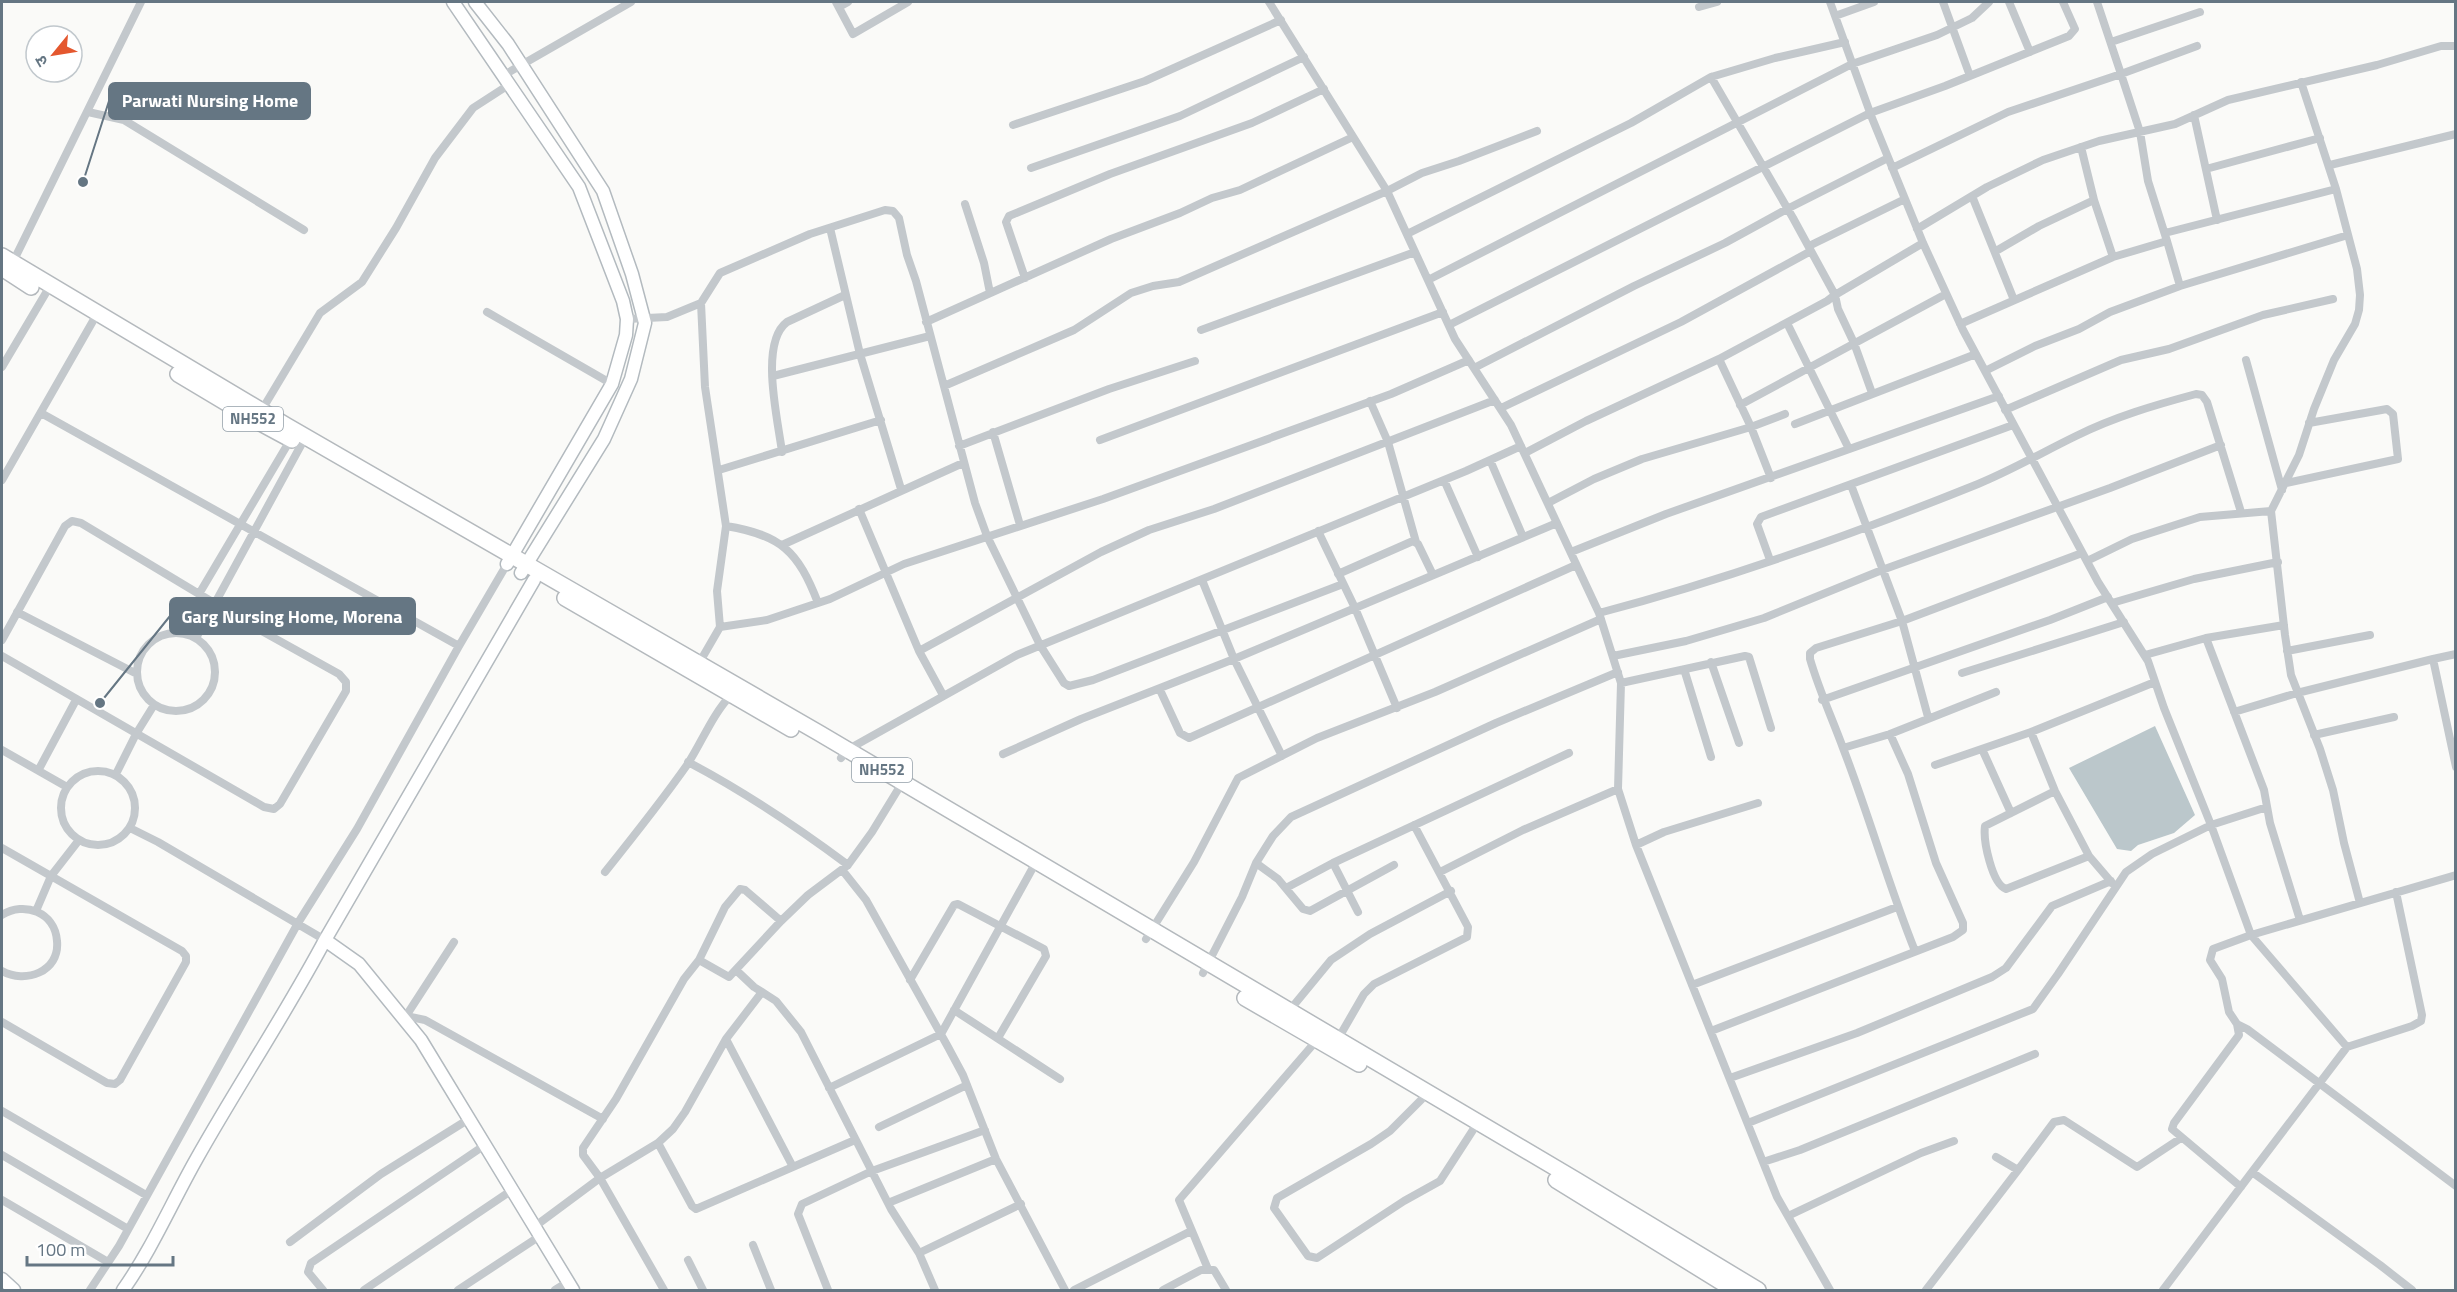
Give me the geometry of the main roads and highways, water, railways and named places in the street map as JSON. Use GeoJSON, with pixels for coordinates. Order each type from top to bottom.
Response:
{"type":"FeatureCollection","features":[{"type":"Feature","properties":{"kind":"highway","name":"NH552"},"geometry":{"type":"LineString","coordinates":[[6,265],[258,416],[900,787],[1206,969],[1317,1040],[1473,1130],[1734,1290]]}},
{"type":"Feature","properties":{"kind":"highway","name":"NH552"},"geometry":{"type":"LineString","coordinates":[[696,669],[730,695],[844,754]]}},
{"type":"Feature","properties":{"kind":"highway","name":"NH552"},"geometry":{"type":"LineString","coordinates":[[1206,969],[1289,1011],[1758,1290]]}},
{"type":"Feature","properties":{"kind":"place","name":"Parwati Nursing Home"},"geometry":{"type":"Point","coordinates":[83,182]}},
{"type":"Feature","properties":{"kind":"place","name":"Garg Nursing Home, Morena"},"geometry":{"type":"Point","coordinates":[100,703]}}]}
